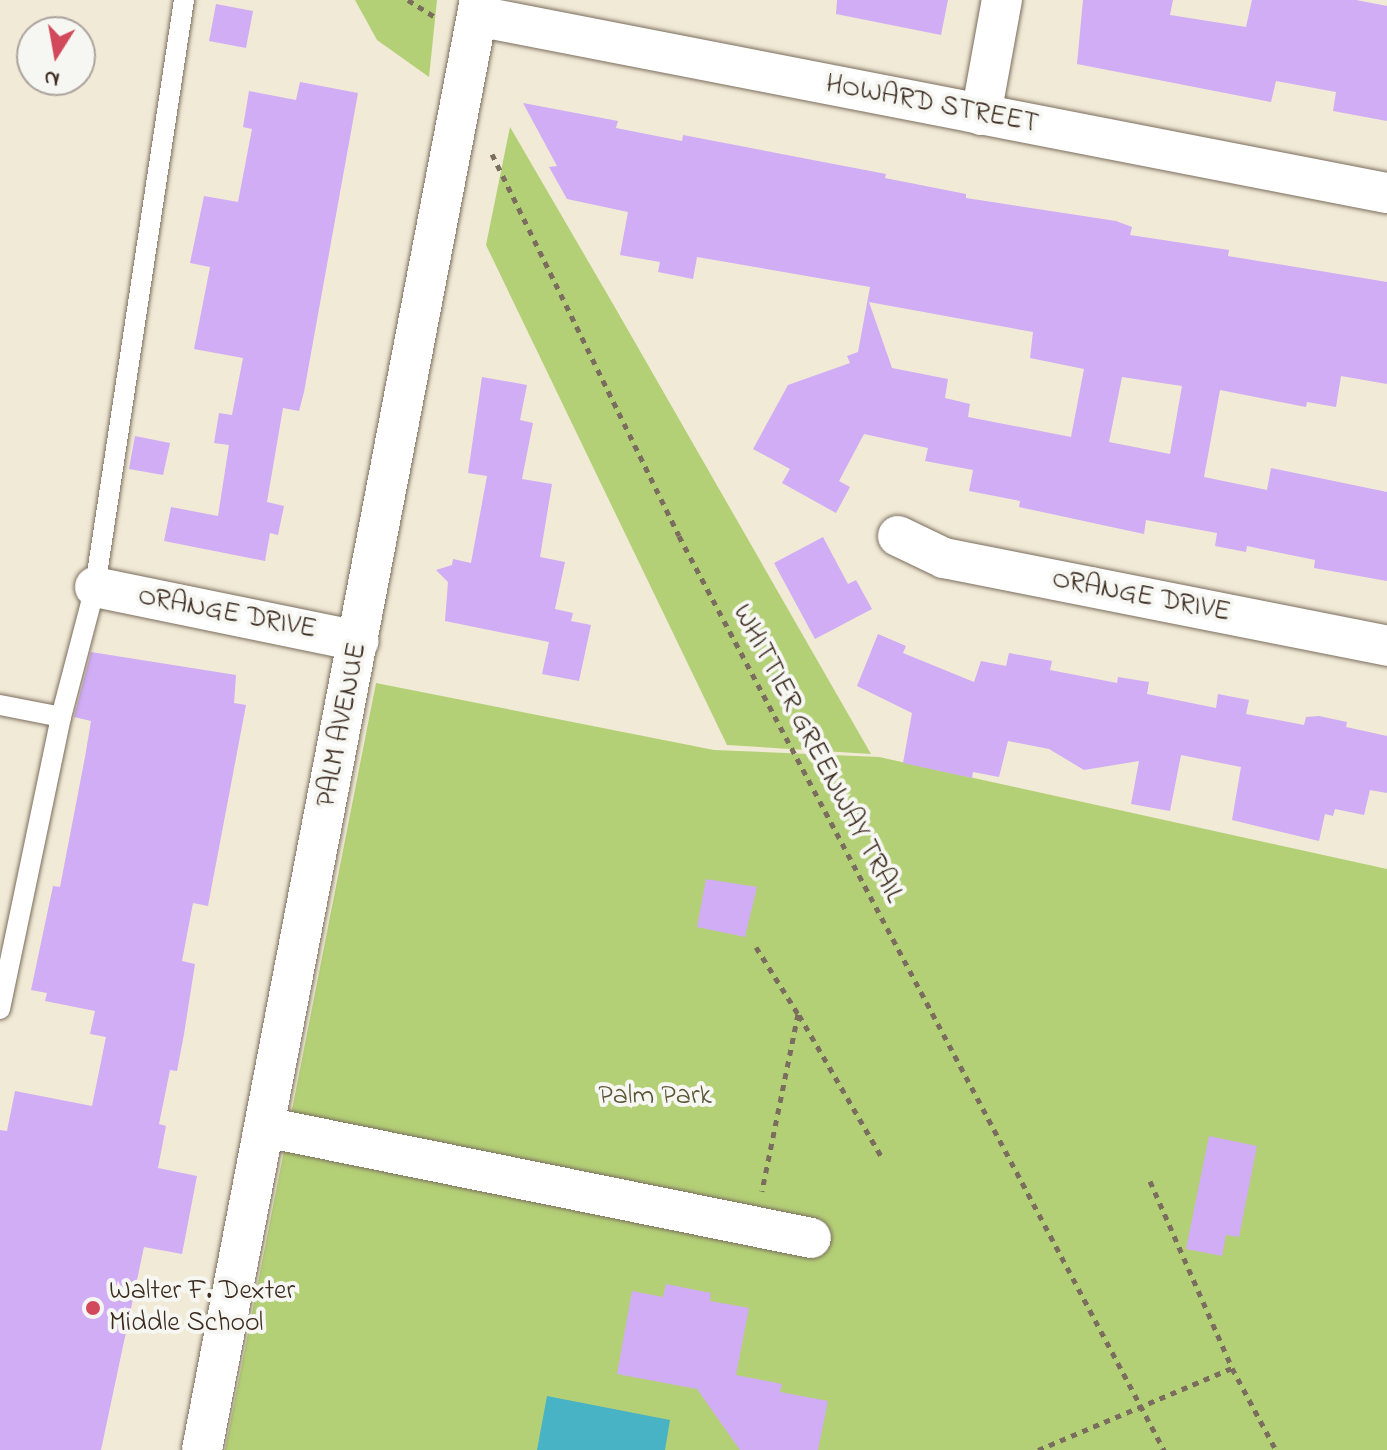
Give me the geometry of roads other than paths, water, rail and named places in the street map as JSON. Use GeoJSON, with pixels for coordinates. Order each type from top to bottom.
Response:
{"type":"FeatureCollection","features":[{"type":"Feature","properties":{"kind":"street"},"geometry":{"type":"LineString","coordinates":[[981,115],[1002,0]]}},
{"type":"Feature","properties":{"kind":"street","name":"HOWARD STREET"},"geometry":{"type":"LineString","coordinates":[[468,13],[1387,193]]}},
{"type":"Feature","properties":{"kind":"street","name":"PALM AVENUE"},"geometry":{"type":"LineString","coordinates":[[202,1450],[359,641],[468,13]]}},
{"type":"Feature","properties":{"kind":"street","name":"ORANGE DRIVE"},"geometry":{"type":"LineString","coordinates":[[898,536],[944,558],[1387,646]]}},
{"type":"Feature","properties":{"kind":"street","name":"ORANGE DRIVE"},"geometry":{"type":"LineString","coordinates":[[95,587],[359,641]]}},
{"type":"Feature","properties":{"kind":"street"},"geometry":{"type":"LineString","coordinates":[[265,1127],[811,1238]]}},
{"type":"Feature","properties":{"kind":"lane"},"geometry":{"type":"LineString","coordinates":[[0,1009],[61,717],[95,587],[184,0]]}},
{"type":"Feature","properties":{"kind":"lane"},"geometry":{"type":"LineString","coordinates":[[0,705],[61,717]]}},
{"type":"Feature","properties":{"kind":"water"},"geometry":{"type":"Polygon","coordinates":[[[547,1396],[670,1420],[665,1450],[537,1450],[547,1396]]]}},
{"type":"Feature","properties":{"kind":"place","name":"Walter F. Dexter Middle School"},"geometry":{"type":"Point","coordinates":[93,1308]}},
{"type":"Feature","properties":{"kind":"park label","name":"Palm Park"},"geometry":{"type":"Point","coordinates":[655,1097]}}]}
